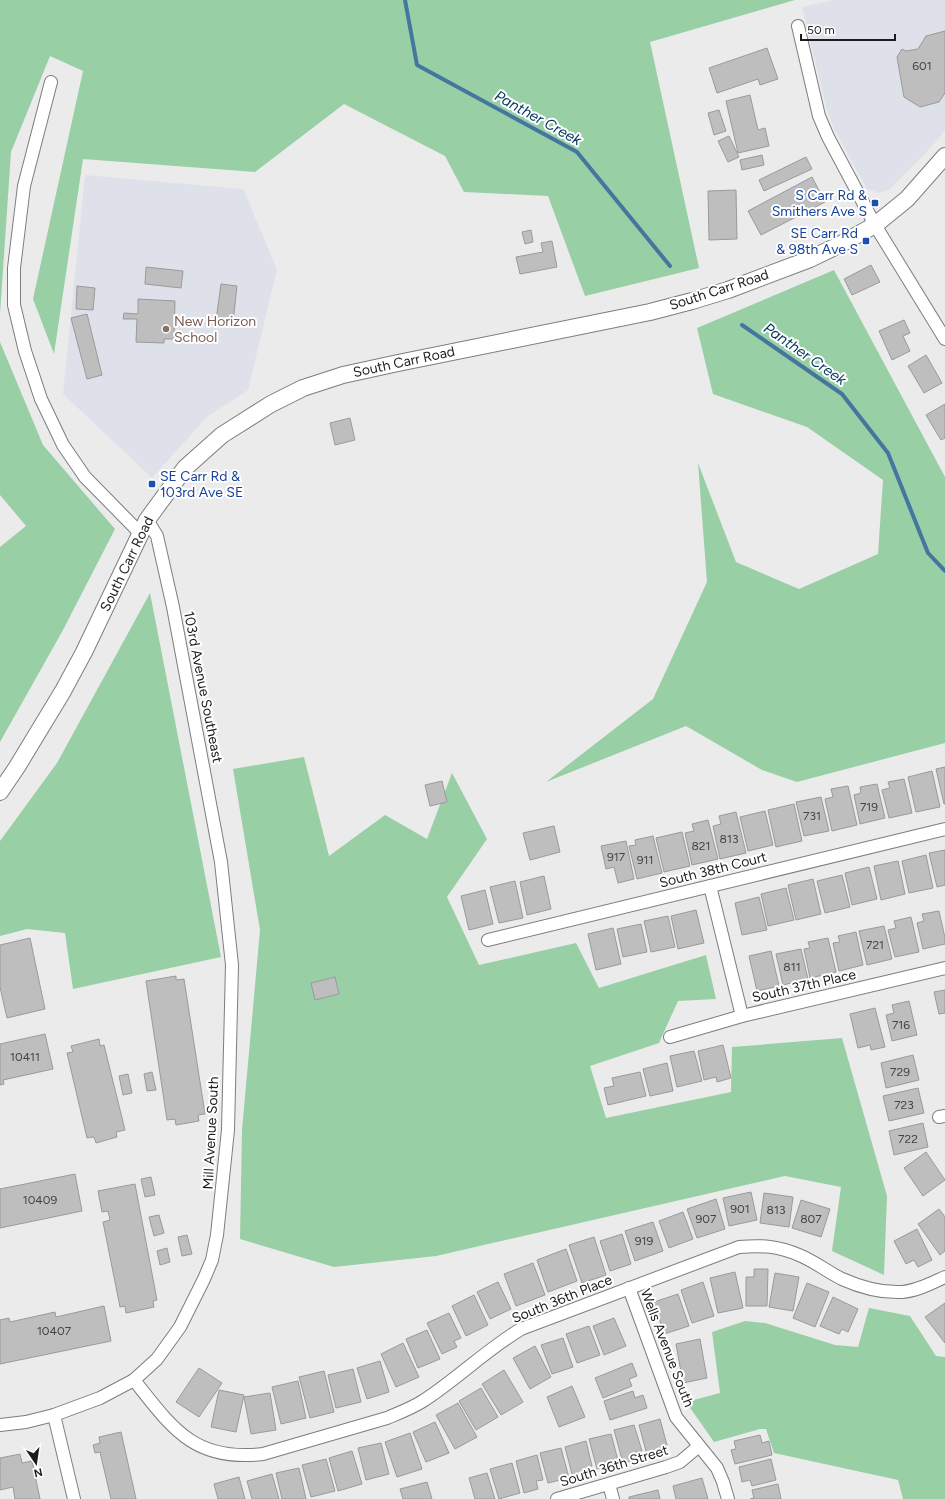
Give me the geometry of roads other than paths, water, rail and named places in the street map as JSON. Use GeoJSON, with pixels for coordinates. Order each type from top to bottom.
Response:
{"type":"FeatureCollection","features":[{"type":"Feature","properties":{"kind":"main road","name":"South Carr Road"},"geometry":{"type":"LineString","coordinates":[[0,792],[17,768],[63,691],[84,652],[143,527],[185,468],[222,436],[271,404],[303,388],[343,375],[398,362],[650,312],[728,290],[810,259],[875,225],[907,198],[945,156]]}},
{"type":"Feature","properties":{"kind":"street"},"geometry":{"type":"LineString","coordinates":[[798,26],[819,116],[828,137],[875,225],[945,339]]}},
{"type":"Feature","properties":{"kind":"street"},"geometry":{"type":"LineString","coordinates":[[51,82],[24,186],[14,268],[14,305],[25,351],[40,400],[63,445],[85,477],[143,527]]}},
{"type":"Feature","properties":{"kind":"street","name":"103rd Avenue Southeast"},"geometry":{"type":"LineString","coordinates":[[143,527],[157,536],[170,593],[221,862]]}},
{"type":"Feature","properties":{"kind":"street","name":"South 38th Court"},"geometry":{"type":"LineString","coordinates":[[488,940],[945,829]]}},
{"type":"Feature","properties":{"kind":"street","name":"Mill Avenue South"},"geometry":{"type":"LineString","coordinates":[[0,1425],[26,1422],[54,1415],[100,1398],[134,1380],[157,1359],[180,1327],[212,1260],[218,1235],[228,1130],[232,965],[221,862]]}},
{"type":"Feature","properties":{"kind":"street"},"geometry":{"type":"LineString","coordinates":[[710,886],[742,1016]]}},
{"type":"Feature","properties":{"kind":"street","name":"South 37th Place"},"geometry":{"type":"LineString","coordinates":[[670,1037],[742,1016],[945,968]]}},
{"type":"Feature","properties":{"kind":"street","name":"South 36th Place"},"geometry":{"type":"LineString","coordinates":[[134,1380],[169,1423],[180,1434],[211,1451],[232,1456],[248,1456],[263,1454],[387,1418],[407,1410],[423,1401],[504,1340],[521,1329],[739,1247],[758,1245],[779,1248],[799,1255],[842,1278],[863,1287],[902,1292],[924,1287],[945,1277]]}},
{"type":"Feature","properties":{"kind":"street","name":"Wells Avenue South"},"geometry":{"type":"LineString","coordinates":[[628,1288],[676,1417],[717,1468],[728,1499]]}},
{"type":"Feature","properties":{"kind":"street"},"geometry":{"type":"LineString","coordinates":[[54,1415],[74,1499]]}},
{"type":"Feature","properties":{"kind":"street","name":"South 36th Street"},"geometry":{"type":"LineString","coordinates":[[557,1499],[680,1462],[699,1446]]}},
{"type":"Feature","properties":{"kind":"street"},"geometry":{"type":"LineString","coordinates":[[609,1484],[613,1499]]}},
{"type":"Feature","properties":{"kind":"waterway","name":"Panther Creek"},"geometry":{"type":"LineString","coordinates":[[405,0],[417,65],[577,152],[670,266]]}},
{"type":"Feature","properties":{"kind":"waterway","name":"Panther Creek"},"geometry":{"type":"LineString","coordinates":[[742,325],[842,394],[888,453],[928,553],[945,571]]}},
{"type":"Feature","properties":{"kind":"place","name":"S Carr Rd & Smithers Ave S"},"geometry":{"type":"Point","coordinates":[875,203]}},
{"type":"Feature","properties":{"kind":"place","name":"SE Carr Rd & 98th Ave S"},"geometry":{"type":"Point","coordinates":[866,241]}},
{"type":"Feature","properties":{"kind":"place","name":"New Horizon School"},"geometry":{"type":"Point","coordinates":[166,329]}},
{"type":"Feature","properties":{"kind":"place","name":"SE Carr Rd & 103rd Ave SE"},"geometry":{"type":"Point","coordinates":[152,484]}}]}
